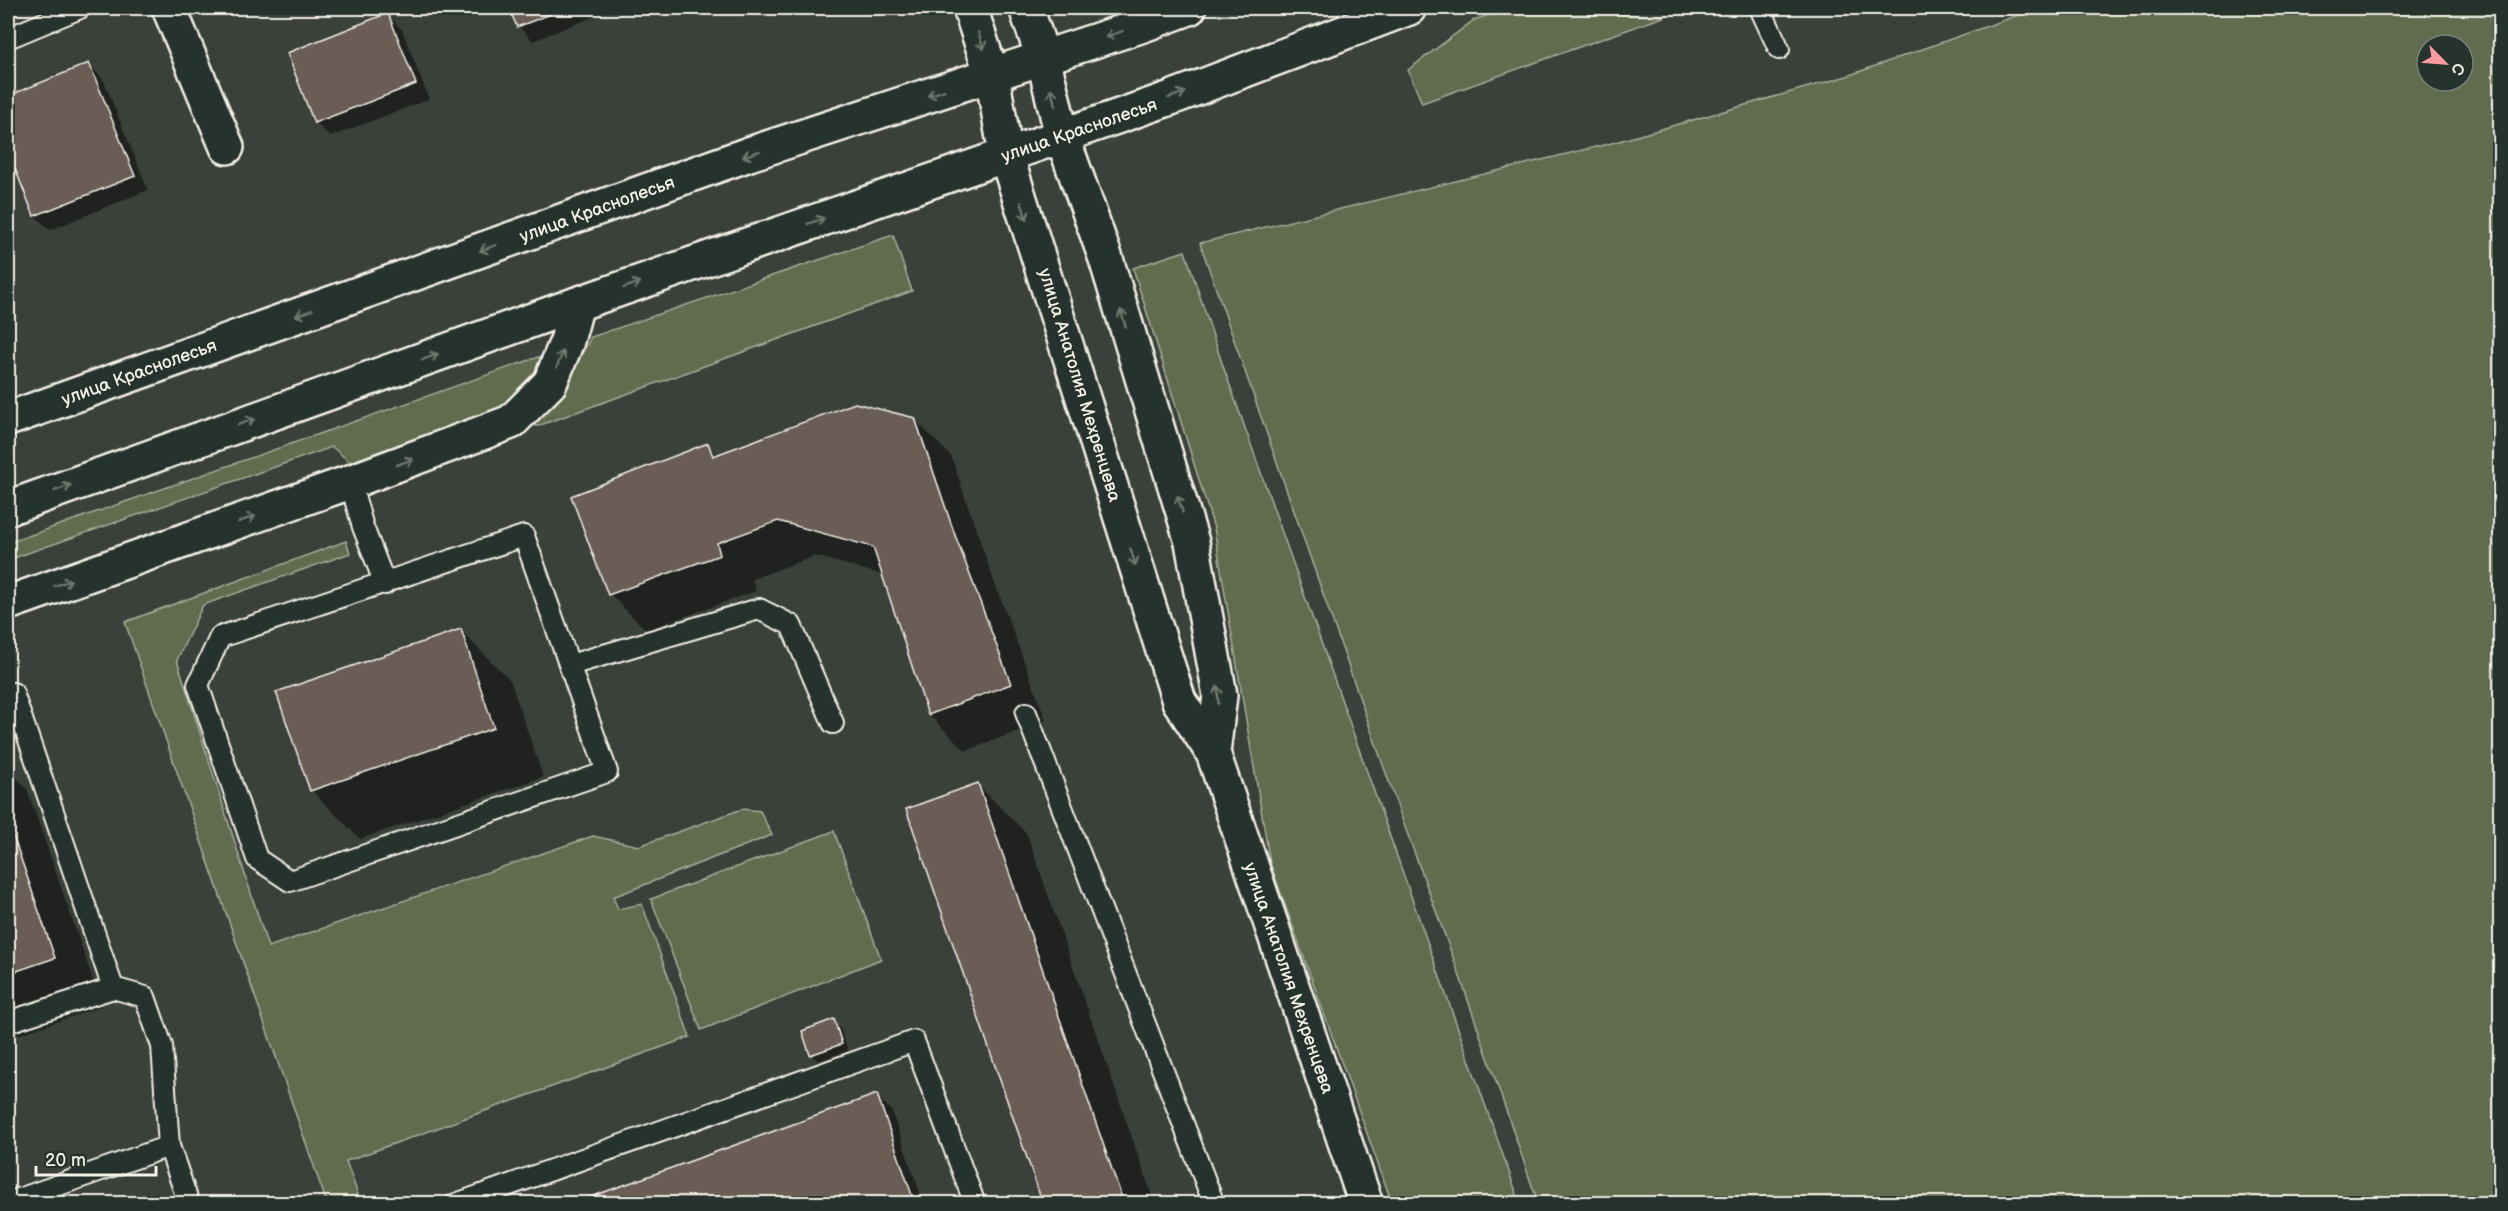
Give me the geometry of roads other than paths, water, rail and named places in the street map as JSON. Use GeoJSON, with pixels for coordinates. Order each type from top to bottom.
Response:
{"type":"FeatureCollection","features":[{"type":"Feature","properties":{"kind":"street"},"geometry":{"type":"LineString","coordinates":[[169,8],[227,147]]}},
{"type":"Feature","properties":{"kind":"street","name":"улица Анатолия Мехренцева"},"geometry":{"type":"LineString","coordinates":[[970,8],[992,75],[1006,155],[1179,701],[1213,753],[1366,1203]]}},
{"type":"Feature","properties":{"kind":"street","name":"улица Анатолия Мехренцева"},"geometry":{"type":"LineString","coordinates":[[1026,8],[1043,57],[1062,136],[1106,259],[1192,542],[1220,694],[1213,753]]}},
{"type":"Feature","properties":{"kind":"street","name":"улица Краснолесья"},"geometry":{"type":"LineString","coordinates":[[8,419],[749,154],[1189,8]]}},
{"type":"Feature","properties":{"kind":"street","name":"улица Краснолесья"},"geometry":{"type":"LineString","coordinates":[[8,508],[577,304],[1171,98],[1409,8]]}},
{"type":"Feature","properties":{"kind":"street"},"geometry":{"type":"LineString","coordinates":[[8,603],[350,482],[511,422],[550,383],[567,341],[577,304]]}},
{"type":"Feature","properties":{"kind":"lane"},"geometry":{"type":"LineString","coordinates":[[8,38],[80,8]]}},
{"type":"Feature","properties":{"kind":"lane"},"geometry":{"type":"LineString","coordinates":[[1760,8],[1779,49]]}},
{"type":"Feature","properties":{"kind":"lane"},"geometry":{"type":"LineString","coordinates":[[350,482],[363,527],[385,584]]}},
{"type":"Feature","properties":{"kind":"lane"},"geometry":{"type":"LineString","coordinates":[[524,536],[607,772],[290,881],[257,859],[198,685],[220,637],[385,584],[524,536]]}},
{"type":"Feature","properties":{"kind":"lane"},"geometry":{"type":"LineString","coordinates":[[570,665],[759,609],[791,625],[833,723]]}},
{"type":"Feature","properties":{"kind":"lane"},"geometry":{"type":"LineString","coordinates":[[8,695],[13,693],[113,988]]}},
{"type":"Feature","properties":{"kind":"lane"},"geometry":{"type":"LineString","coordinates":[[1026,713],[1214,1203]]}},
{"type":"Feature","properties":{"kind":"lane"},"geometry":{"type":"LineString","coordinates":[[8,1022],[113,988],[145,997],[162,1046],[169,1146],[189,1203]]}},
{"type":"Feature","properties":{"kind":"lane"},"geometry":{"type":"LineString","coordinates":[[456,1203],[914,1041],[975,1203]]}},
{"type":"Feature","properties":{"kind":"lane"},"geometry":{"type":"LineString","coordinates":[[8,1203],[169,1146]]}}]}
